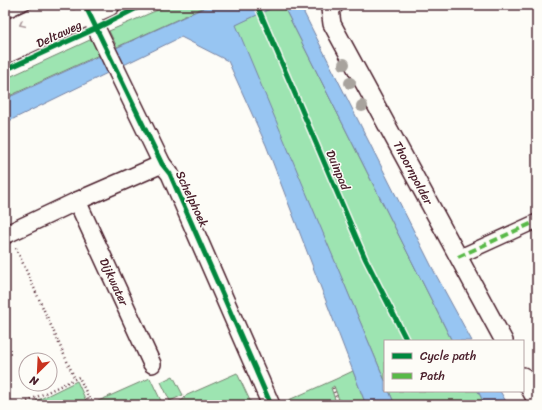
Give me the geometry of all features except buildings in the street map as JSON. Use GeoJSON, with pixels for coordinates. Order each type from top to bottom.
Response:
{"type":"FeatureCollection","features":[{"type":"Feature","properties":{"kind":"street","name":"Deltaweg"},"geometry":{"type":"LineString","coordinates":[[5,32],[64,5]]}},
{"type":"Feature","properties":{"kind":"street","name":"Deltaweg"},"geometry":{"type":"LineString","coordinates":[[5,53],[87,9],[109,5]]}},
{"type":"Feature","properties":{"kind":"street","name":"Thoornpolder"},"geometry":{"type":"LineString","coordinates":[[335,5],[330,10],[332,24],[503,340]]}},
{"type":"Feature","properties":{"kind":"street","name":"Schelphoek"},"geometry":{"type":"LineString","coordinates":[[87,9],[162,164],[170,174],[271,405]]}},
{"type":"Feature","properties":{"kind":"street"},"geometry":{"type":"LineString","coordinates":[[7,234],[77,201],[162,164]]}},
{"type":"Feature","properties":{"kind":"street","name":"Dijkwater"},"geometry":{"type":"LineString","coordinates":[[77,201],[152,364]]}},
{"type":"Feature","properties":{"kind":"street"},"geometry":{"type":"LineString","coordinates":[[458,257],[537,221]]}},
{"type":"Feature","properties":{"kind":"street"},"geometry":{"type":"LineString","coordinates":[[524,378],[537,402]]}},
{"type":"Feature","properties":{"kind":"path"},"geometry":{"type":"LineString","coordinates":[[7,234],[75,379]]}},
{"type":"Feature","properties":{"kind":"path"},"geometry":{"type":"LineString","coordinates":[[20,405],[79,377],[92,405]]}},
{"type":"Feature","properties":{"kind":"path"},"geometry":{"type":"LineString","coordinates":[[333,388],[339,405]]}},
{"type":"Feature","properties":{"kind":"green space"},"geometry":{"type":"Polygon","coordinates":[[[169,5],[209,5],[117,47],[109,31],[169,5]]]}},
{"type":"Feature","properties":{"kind":"green space"},"geometry":{"type":"Polygon","coordinates":[[[278,5],[283,5],[451,340],[384,340],[384,379],[235,25],[278,5]]]}},
{"type":"Feature","properties":{"kind":"green space"},"geometry":{"type":"Polygon","coordinates":[[[92,39],[99,55],[5,98],[5,79],[92,39]]]}},
{"type":"Feature","properties":{"kind":"green space"},"geometry":{"type":"Polygon","coordinates":[[[353,371],[366,405],[341,405],[334,386],[331,388],[337,405],[283,405],[282,403],[336,379],[353,371]]]}},
{"type":"Feature","properties":{"kind":"green space"},"geometry":{"type":"Polygon","coordinates":[[[237,373],[252,405],[174,405],[184,399],[185,396],[237,373]]]}},
{"type":"Feature","properties":{"kind":"green space"},"geometry":{"type":"Polygon","coordinates":[[[173,376],[183,395],[170,401],[161,382],[173,376]]]}},
{"type":"Feature","properties":{"kind":"green space"},"geometry":{"type":"Polygon","coordinates":[[[150,378],[163,405],[95,405],[94,403],[150,378]]]}},
{"type":"Feature","properties":{"kind":"green space"},"geometry":{"type":"Polygon","coordinates":[[[77,381],[88,405],[28,405],[55,392],[58,392],[58,390],[77,381]]]}},
{"type":"Feature","properties":{"kind":"green space"},"geometry":{"type":"Polygon","coordinates":[[[389,392],[478,392],[485,405],[395,405],[389,392]]]}},
{"type":"Feature","properties":{"kind":"water"},"geometry":{"type":"Polygon","coordinates":[[[210,5],[278,5],[236,25],[384,379],[384,392],[389,392],[395,405],[366,405],[266,145],[228,61],[181,37],[5,123],[5,99],[210,5]]]}},
{"type":"Feature","properties":{"kind":"water"},"geometry":{"type":"Polygon","coordinates":[[[283,5],[300,5],[436,275],[471,340],[451,340],[283,5]]]}},
{"type":"Feature","properties":{"kind":"water"},"geometry":{"type":"Polygon","coordinates":[[[478,392],[501,392],[508,405],[485,405],[478,392]]]}},
{"type":"Feature","properties":{"kind":"marked path"},"geometry":{"type":"LineString","coordinates":[[458,257],[537,221]]}},
{"type":"Feature","properties":{"kind":"cycle path"},"geometry":{"type":"LineString","coordinates":[[85,5],[162,164],[170,174],[271,405]]}},
{"type":"Feature","properties":{"kind":"cycle path"},"geometry":{"type":"LineString","coordinates":[[5,70],[97,28],[143,5]]}},
{"type":"Feature","properties":{"kind":"cycle path","name":"Duinpad"},"geometry":{"type":"LineString","coordinates":[[257,5],[365,258],[406,340]]}}]}
